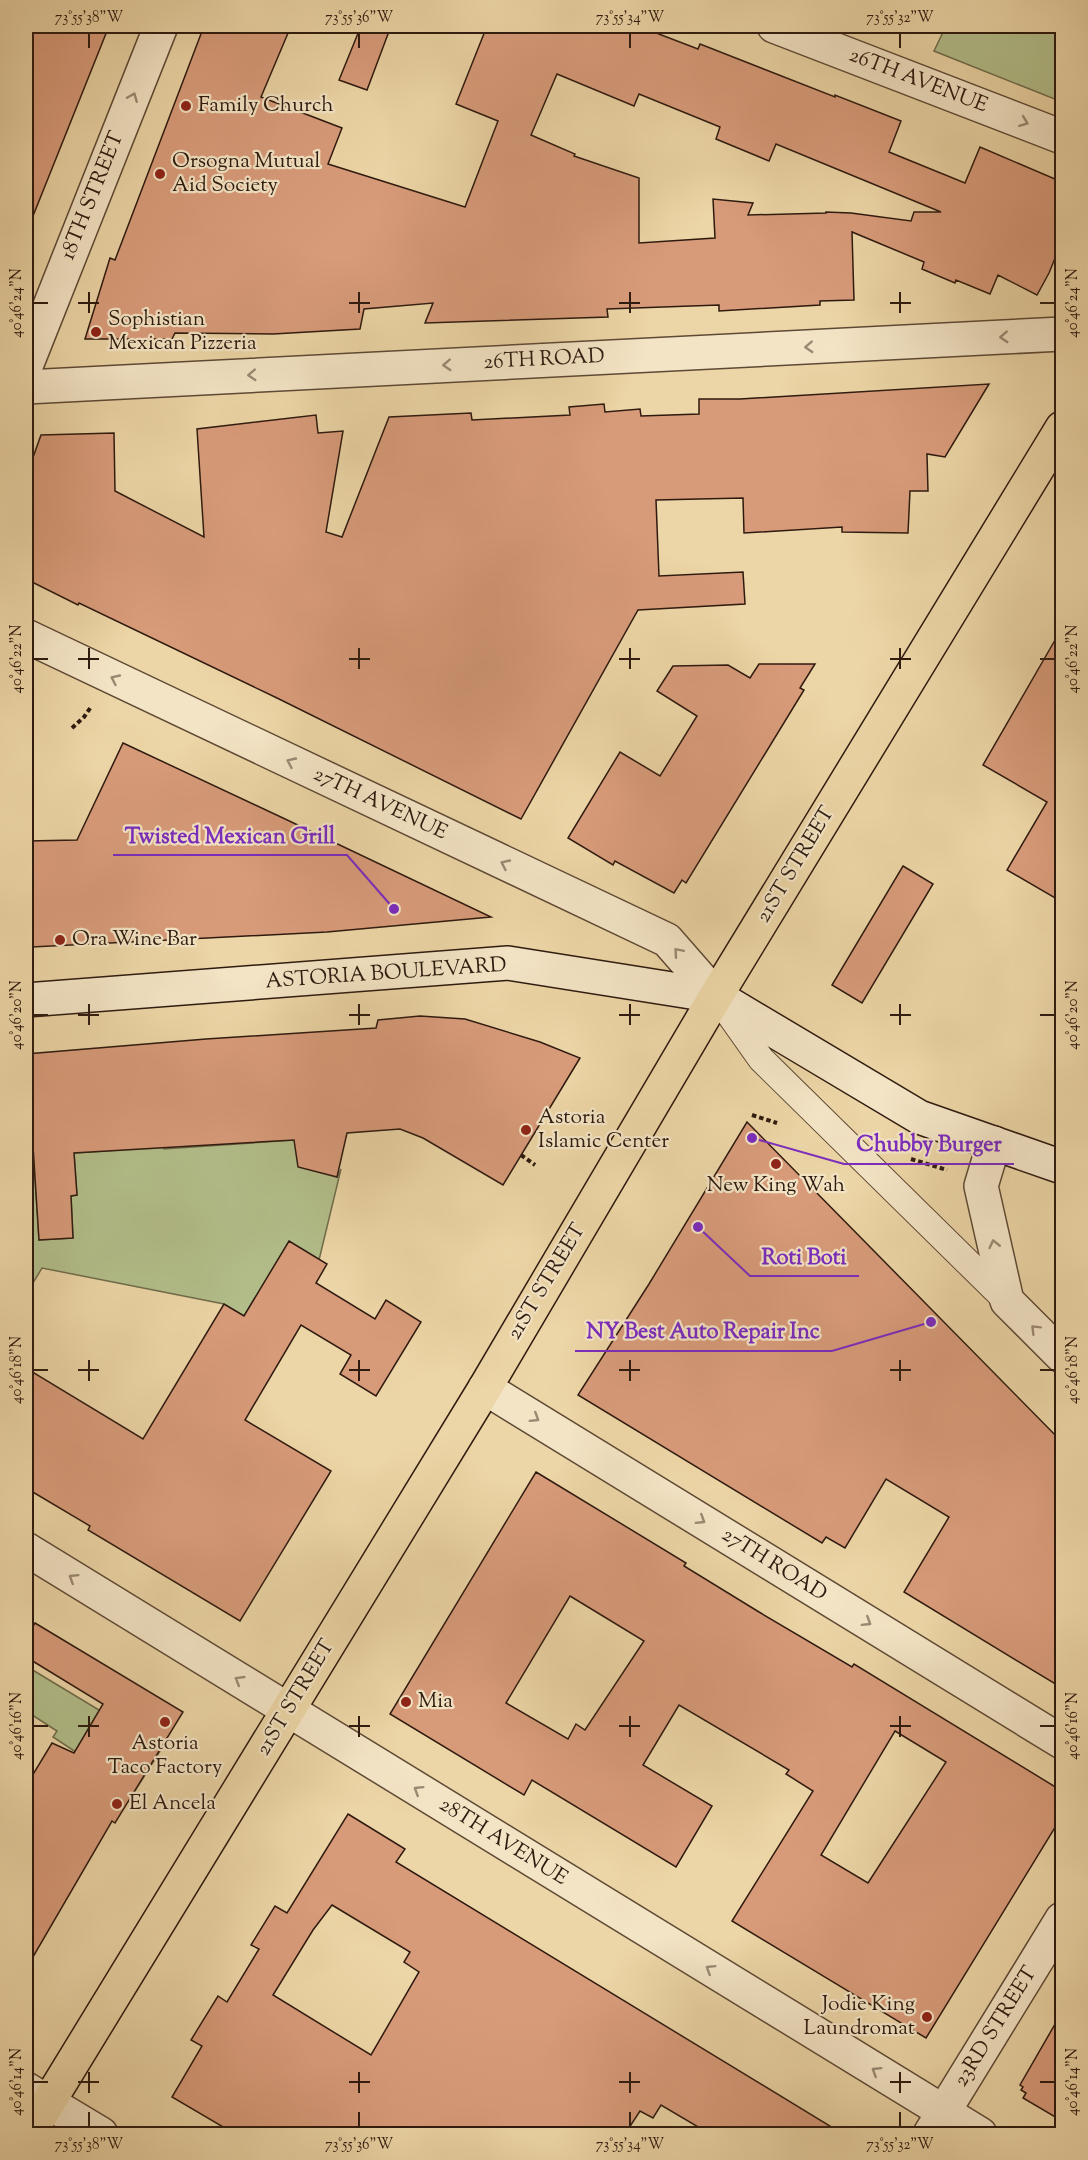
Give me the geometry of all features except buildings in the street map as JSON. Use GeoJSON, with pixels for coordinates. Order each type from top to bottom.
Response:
{"type":"FeatureCollection","features":[{"type":"Feature","properties":{"kind":"main road","name":"21ST STREET"},"geometry":{"type":"LineString","coordinates":[[29,2134],[37,2096],[289,1710],[485,1388],[716,996],[1062,428]]}},
{"type":"Feature","properties":{"kind":"street","name":"18TH STREET"},"geometry":{"type":"LineString","coordinates":[[26,366],[161,26]]}},
{"type":"Feature","properties":{"kind":"street","name":"26TH AVENUE"},"geometry":{"type":"LineString","coordinates":[[774,26],[1062,137]]}},
{"type":"Feature","properties":{"kind":"street","name":"26TH ROAD"},"geometry":{"type":"LineString","coordinates":[[26,387],[1062,334]]}},
{"type":"Feature","properties":{"kind":"street","name":"27TH AVENUE"},"geometry":{"type":"LineString","coordinates":[[26,636],[668,940],[716,996]]}},
{"type":"Feature","properties":{"kind":"street","name":"ASTORIA BOULEVARD"},"geometry":{"type":"LineString","coordinates":[[26,1000],[508,963],[716,996],[919,1117],[1062,1167]]}},
{"type":"Feature","properties":{"kind":"street"},"geometry":{"type":"LineString","coordinates":[[716,996],[761,1059],[1062,1356]]}},
{"type":"Feature","properties":{"kind":"street"},"geometry":{"type":"LineString","coordinates":[[994,1143],[981,1186],[1007,1301]]}},
{"type":"Feature","properties":{"kind":"street","name":"27TH ROAD"},"geometry":{"type":"LineString","coordinates":[[485,1388],[1062,1742]]}},
{"type":"Feature","properties":{"kind":"street","name":"28TH AVENUE"},"geometry":{"type":"LineString","coordinates":[[26,1549],[289,1710],[936,2123],[980,2134]]}},
{"type":"Feature","properties":{"kind":"street","name":"23RD STREET"},"geometry":{"type":"LineString","coordinates":[[936,2123],[1062,1919]]}},
{"type":"Feature","properties":{"kind":"street"},"geometry":{"type":"LineString","coordinates":[[37,2096],[101,2134]]}},
{"type":"Feature","properties":{"kind":"path"},"geometry":{"type":"LineString","coordinates":[[72,728],[84,717],[91,706]]}},
{"type":"Feature","properties":{"kind":"path"},"geometry":{"type":"LineString","coordinates":[[752,1115],[783,1125]]}},
{"type":"Feature","properties":{"kind":"path"},"geometry":{"type":"LineString","coordinates":[[521,1155],[535,1165]]}},
{"type":"Feature","properties":{"kind":"green space"},"geometry":{"type":"Polygon","coordinates":[[[946,26],[1062,26],[1062,102],[934,51],[946,26]]]}},
{"type":"Feature","properties":{"kind":"green space"},"geometry":{"type":"Polygon","coordinates":[[[163,1131],[164,1149],[294,1140],[337,1177],[341,1169],[319,1260],[289,1242],[244,1316],[224,1304],[42,1268],[33,1283],[26,1279],[26,1147],[33,1147],[39,1240],[73,1238],[71,1196],[77,1195],[74,1153],[118,1150],[163,1131]]]}},
{"type":"Feature","properties":{"kind":"green space"},"geometry":{"type":"Polygon","coordinates":[[[26,1666],[162,1748],[135,1791],[53,1737],[57,1731],[26,1711],[26,1666]]]}},
{"type":"Feature","properties":{"kind":"place","name":"Family Church"},"geometry":{"type":"Point","coordinates":[186,106]}},
{"type":"Feature","properties":{"kind":"place","name":"Orsogna Mutual Aid Society"},"geometry":{"type":"Point","coordinates":[160,174]}},
{"type":"Feature","properties":{"kind":"place","name":"Sophistian Mexican Pizzeria"},"geometry":{"type":"Point","coordinates":[96,332]}},
{"type":"Feature","properties":{"kind":"place","name":"Twisted Mexican Grill"},"geometry":{"type":"Point","coordinates":[394,909]}},
{"type":"Feature","properties":{"kind":"place","name":"Ora Wine Bar"},"geometry":{"type":"Point","coordinates":[60,940]}},
{"type":"Feature","properties":{"kind":"place","name":"Astoria Islamic Center"},"geometry":{"type":"Point","coordinates":[526,1130]}},
{"type":"Feature","properties":{"kind":"place","name":"Chubby Burger"},"geometry":{"type":"Point","coordinates":[752,1138]}},
{"type":"Feature","properties":{"kind":"place","name":"New King Wah"},"geometry":{"type":"Point","coordinates":[776,1164]}},
{"type":"Feature","properties":{"kind":"place","name":"Roti Boti"},"geometry":{"type":"Point","coordinates":[698,1227]}},
{"type":"Feature","properties":{"kind":"place","name":"NY Best Auto Repair Inc"},"geometry":{"type":"Point","coordinates":[931,1322]}},
{"type":"Feature","properties":{"kind":"place","name":"Mia"},"geometry":{"type":"Point","coordinates":[406,1702]}},
{"type":"Feature","properties":{"kind":"place","name":"Astoria Taco Factory"},"geometry":{"type":"Point","coordinates":[165,1722]}},
{"type":"Feature","properties":{"kind":"place","name":"El Ancela"},"geometry":{"type":"Point","coordinates":[117,1804]}},
{"type":"Feature","properties":{"kind":"place","name":"Jodie King Laundromat"},"geometry":{"type":"Point","coordinates":[927,2017]}}]}
